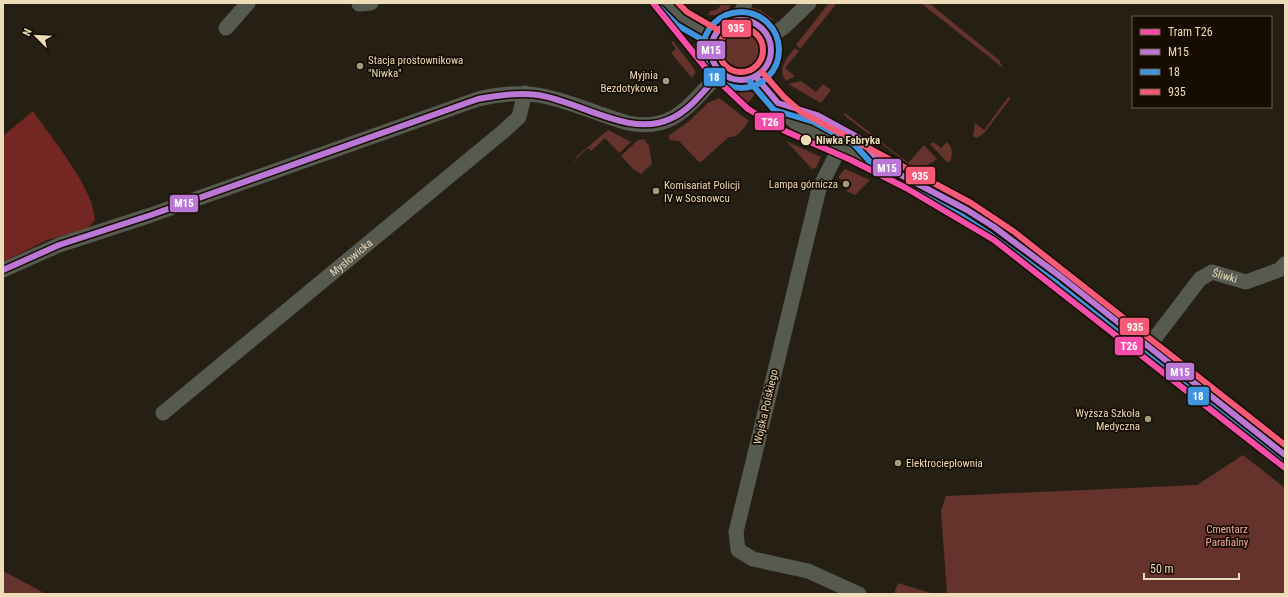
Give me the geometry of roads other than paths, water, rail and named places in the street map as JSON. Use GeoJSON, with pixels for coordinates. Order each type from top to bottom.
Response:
{"type":"FeatureCollection","features":[{"type":"Feature","properties":{"kind":"main road"},"geometry":{"type":"LineString","coordinates":[[667,3],[682,18],[714,37]]}},
{"type":"Feature","properties":{"kind":"main road"},"geometry":{"type":"LineString","coordinates":[[742,11],[764,29],[769,37],[772,51],[770,61],[764,70],[756,77],[741,81],[733,79],[721,72],[716,66],[711,52],[714,37],[720,29],[742,11]]}},
{"type":"Feature","properties":{"kind":"main road"},"geometry":{"type":"LineString","coordinates":[[756,77],[788,112],[813,128],[967,210],[994,227],[1285,455]]}},
{"type":"Feature","properties":{"kind":"street"},"geometry":{"type":"LineString","coordinates":[[226,28],[248,3]]}},
{"type":"Feature","properties":{"kind":"street"},"geometry":{"type":"LineString","coordinates":[[769,37],[784,27],[809,3]]}},
{"type":"Feature","properties":{"kind":"street"},"geometry":{"type":"LineString","coordinates":[[3,270],[59,245],[151,215],[478,99],[498,94],[525,93],[545,95],[561,99],[628,123],[641,126],[655,125],[671,120],[680,114],[721,72]]}},
{"type":"Feature","properties":{"kind":"street","name":"Mysłowicka"},"geometry":{"type":"LineString","coordinates":[[163,413],[505,130],[519,117],[525,93]]}},
{"type":"Feature","properties":{"kind":"street","name":"Wojska Polskiego"},"geometry":{"type":"LineString","coordinates":[[842,143],[819,189],[736,532],[738,550],[745,556],[808,571],[859,594]]}},
{"type":"Feature","properties":{"kind":"street","name":"Śliwki"},"geometry":{"type":"LineString","coordinates":[[1148,347],[1200,279],[1212,272],[1246,282],[1279,270],[1285,264]]}},
{"type":"Feature","properties":{"kind":"tram line","name":"T26"},"geometry":{"type":"LineString","coordinates":[[653,3],[709,72],[748,109],[785,131],[851,160],[906,188],[994,240],[1285,468]]}},
{"type":"Feature","properties":{"kind":"place","name":"Stacja prostownikowa \"Niwka\""},"geometry":{"type":"Point","coordinates":[360,66]}},
{"type":"Feature","properties":{"kind":"place","name":"Myjnia Bezdotykowa"},"geometry":{"type":"Point","coordinates":[666,81]}},
{"type":"Feature","properties":{"kind":"place","name":"Niwka Fabryka"},"geometry":{"type":"Point","coordinates":[806,140]}},
{"type":"Feature","properties":{"kind":"place","name":"Lampa górnicza"},"geometry":{"type":"Point","coordinates":[846,184]}},
{"type":"Feature","properties":{"kind":"place","name":"Komisariat Policji IV w Sosnowcu"},"geometry":{"type":"Point","coordinates":[656,191]}},
{"type":"Feature","properties":{"kind":"place","name":"Wyższa Szkoła Medyczna"},"geometry":{"type":"Point","coordinates":[1148,419]}},
{"type":"Feature","properties":{"kind":"place","name":"Elektrociepłownia"},"geometry":{"type":"Point","coordinates":[898,463]}},
{"type":"Feature","properties":{"kind":"park label","name":"Cmentarz Parafialny"},"geometry":{"type":"Point","coordinates":[1227,535]}}]}
